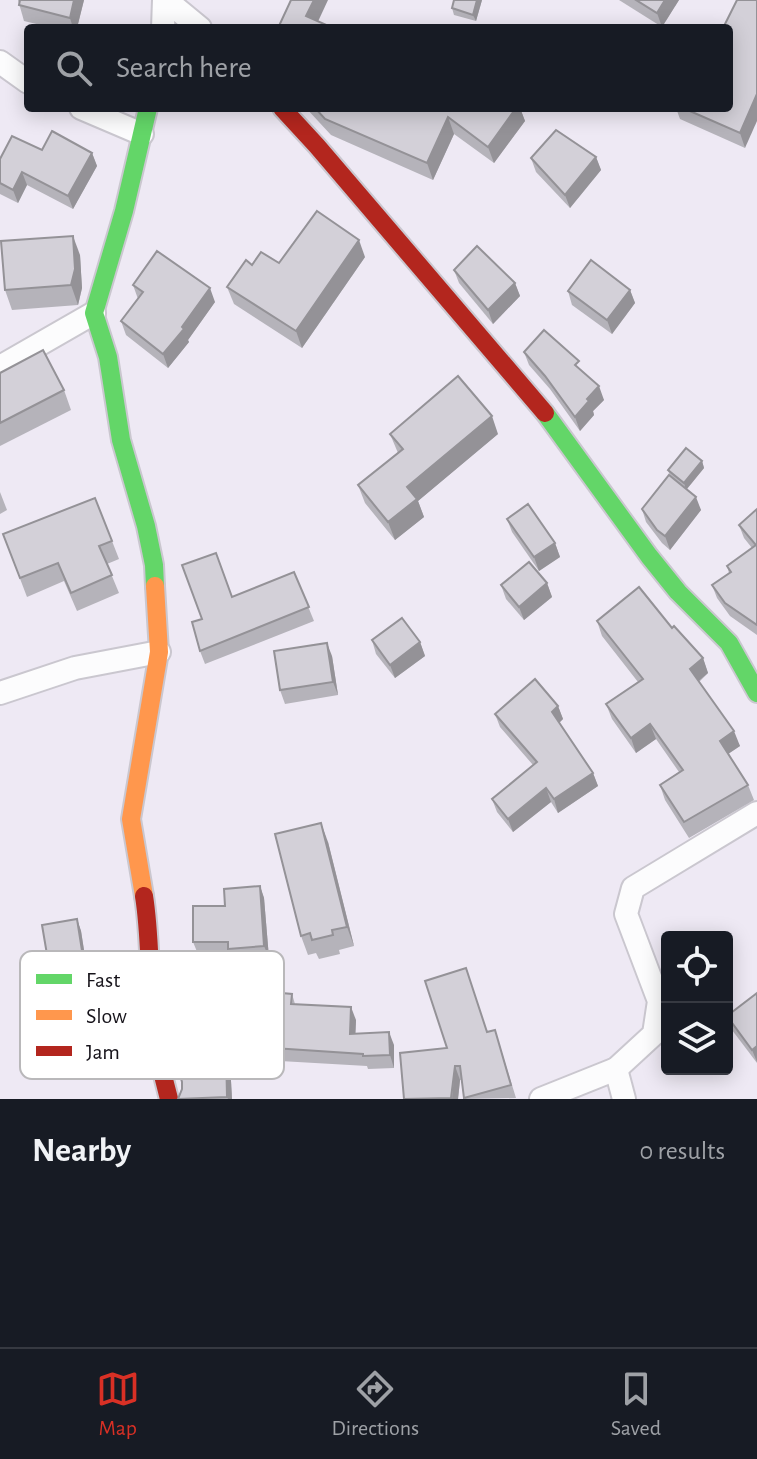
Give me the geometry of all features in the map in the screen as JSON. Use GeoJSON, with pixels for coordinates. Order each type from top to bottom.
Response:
{"type":"FeatureCollection","features":[{"type":"Feature","properties":{"kind":"street"},"geometry":{"type":"LineString","coordinates":[[163,24],[165,0]]}},
{"type":"Feature","properties":{"kind":"street"},"geometry":{"type":"LineString","coordinates":[[165,0],[195,24]]}},
{"type":"Feature","properties":{"kind":"street"},"geometry":{"type":"LineString","coordinates":[[0,62],[24,79]]}},
{"type":"Feature","properties":{"kind":"street"},"geometry":{"type":"LineString","coordinates":[[90,112],[142,134]]}},
{"type":"Feature","properties":{"kind":"street"},"geometry":{"type":"LineString","coordinates":[[147,112],[124,211],[94,313],[108,357],[121,440],[154,565],[159,652],[131,819],[149,925],[150,951]]}},
{"type":"Feature","properties":{"kind":"street"},"geometry":{"type":"LineString","coordinates":[[286,112],[535,400],[649,556],[678,592],[729,643],[757,693]]}},
{"type":"Feature","properties":{"kind":"street"},"geometry":{"type":"LineString","coordinates":[[0,367],[94,313]]}},
{"type":"Feature","properties":{"kind":"street"},"geometry":{"type":"LineString","coordinates":[[0,693],[75,668],[159,652]]}},
{"type":"Feature","properties":{"kind":"street"},"geometry":{"type":"LineString","coordinates":[[541,1099],[616,1069],[654,1034],[659,1001],[626,914],[633,888],[757,813]]}},
{"type":"Feature","properties":{"kind":"street"},"geometry":{"type":"LineString","coordinates":[[616,1069],[624,1099]]}},
{"type":"Feature","properties":{"kind":"street"},"geometry":{"type":"LineString","coordinates":[[164,1079],[169,1099]]}},
{"type":"Feature","properties":{"kind":"building"},"geometry":{"type":"Polygon","coordinates":[[[20,0],[74,0],[70,18],[19,5],[20,0]]]}},
{"type":"Feature","properties":{"kind":"building"},"geometry":{"type":"Polygon","coordinates":[[[291,0],[314,0],[306,16],[324,24],[280,24],[291,0]]]}},
{"type":"Feature","properties":{"kind":"building"},"geometry":{"type":"Polygon","coordinates":[[[454,0],[477,0],[473,15],[452,8],[454,0]]]}},
{"type":"Feature","properties":{"kind":"building"},"geometry":{"type":"Polygon","coordinates":[[[636,0],[665,0],[657,13],[636,0]]]}},
{"type":"Feature","properties":{"kind":"building"},"geometry":{"type":"Polygon","coordinates":[[[737,0],[757,0],[757,94],[740,133],[692,112],[733,112],[733,24],[725,24],[737,0]]]}},
{"type":"Feature","properties":{"kind":"building"},"geometry":{"type":"Polygon","coordinates":[[[319,112],[513,112],[488,147],[448,117],[427,163],[325,119],[319,112]]]}},
{"type":"Feature","properties":{"kind":"building"},"geometry":{"type":"Polygon","coordinates":[[[556,130],[596,157],[565,195],[531,158],[556,130]]]}},
{"type":"Feature","properties":{"kind":"building"},"geometry":{"type":"Polygon","coordinates":[[[52,131],[92,153],[68,196],[22,172],[13,190],[0,183],[0,159],[12,136],[42,150],[52,131]]]}},
{"type":"Feature","properties":{"kind":"building"},"geometry":{"type":"Polygon","coordinates":[[[317,211],[359,240],[296,331],[227,287],[246,260],[252,265],[261,252],[279,263],[317,211]]]}},
{"type":"Feature","properties":{"kind":"building"},"geometry":{"type":"Polygon","coordinates":[[[73,236],[75,269],[71,285],[5,290],[1,241],[73,236]]]}},
{"type":"Feature","properties":{"kind":"building"},"geometry":{"type":"Polygon","coordinates":[[[477,246],[515,283],[488,310],[454,270],[477,246]]]}},
{"type":"Feature","properties":{"kind":"building"},"geometry":{"type":"Polygon","coordinates":[[[157,251],[210,288],[182,327],[184,329],[163,354],[121,321],[143,292],[133,285],[157,251]]]}},
{"type":"Feature","properties":{"kind":"building"},"geometry":{"type":"Polygon","coordinates":[[[591,260],[630,290],[607,320],[568,291],[591,260]]]}},
{"type":"Feature","properties":{"kind":"building"},"geometry":{"type":"Polygon","coordinates":[[[544,330],[579,361],[575,365],[599,386],[575,417],[524,352],[544,330]]]}},
{"type":"Feature","properties":{"kind":"building"},"geometry":{"type":"Polygon","coordinates":[[[43,350],[64,390],[0,423],[0,373],[43,350]]]}},
{"type":"Feature","properties":{"kind":"building"},"geometry":{"type":"Polygon","coordinates":[[[458,376],[492,416],[407,487],[417,499],[388,522],[358,485],[403,449],[390,434],[458,376]]]}},
{"type":"Feature","properties":{"kind":"building"},"geometry":{"type":"Polygon","coordinates":[[[686,448],[702,461],[684,483],[668,470],[686,448]]]}},
{"type":"Feature","properties":{"kind":"building"},"geometry":{"type":"Polygon","coordinates":[[[669,475],[696,497],[665,536],[642,509],[669,475]]]}},
{"type":"Feature","properties":{"kind":"building"},"geometry":{"type":"Polygon","coordinates":[[[95,498],[112,541],[99,546],[112,575],[71,593],[58,563],[20,578],[3,534],[95,498]]]}},
{"type":"Feature","properties":{"kind":"building"},"geometry":{"type":"Polygon","coordinates":[[[528,504],[555,543],[534,557],[507,519],[528,504]]]}},
{"type":"Feature","properties":{"kind":"building"},"geometry":{"type":"Polygon","coordinates":[[[757,509],[757,625],[725,603],[712,585],[731,572],[727,566],[756,545],[739,525],[757,509]]]}},
{"type":"Feature","properties":{"kind":"building"},"geometry":{"type":"Polygon","coordinates":[[[216,553],[232,597],[294,572],[309,607],[200,651],[192,622],[202,619],[182,565],[216,553]]]}},
{"type":"Feature","properties":{"kind":"building"},"geometry":{"type":"Polygon","coordinates":[[[529,562],[547,583],[519,607],[501,585],[529,562]]]}},
{"type":"Feature","properties":{"kind":"building"},"geometry":{"type":"Polygon","coordinates":[[[639,587],[672,628],[674,626],[703,658],[690,669],[734,731],[720,741],[748,785],[684,822],[660,785],[683,770],[650,724],[631,738],[606,704],[643,679],[597,621],[639,587]]]}},
{"type":"Feature","properties":{"kind":"building"},"geometry":{"type":"Polygon","coordinates":[[[402,618],[420,642],[390,665],[372,640],[402,618]]]}},
{"type":"Feature","properties":{"kind":"building"},"geometry":{"type":"Polygon","coordinates":[[[327,643],[333,682],[280,690],[274,651],[327,643]]]}},
{"type":"Feature","properties":{"kind":"building"},"geometry":{"type":"Polygon","coordinates":[[[535,679],[558,706],[552,712],[593,773],[554,799],[546,788],[508,819],[492,799],[537,762],[495,714],[535,679]]]}},
{"type":"Feature","properties":{"kind":"building"},"geometry":{"type":"Polygon","coordinates":[[[321,823],[347,927],[332,930],[333,935],[312,940],[310,933],[301,936],[275,834],[321,823]]]}},
{"type":"Feature","properties":{"kind":"building"},"geometry":{"type":"Polygon","coordinates":[[[260,886],[264,946],[228,949],[228,942],[193,942],[193,906],[225,906],[224,889],[260,886]]]}},
{"type":"Feature","properties":{"kind":"building"},"geometry":{"type":"Polygon","coordinates":[[[77,919],[82,951],[46,951],[42,925],[77,919]]]}},
{"type":"Feature","properties":{"kind":"building"},"geometry":{"type":"Polygon","coordinates":[[[466,968],[487,1032],[495,1030],[511,1085],[464,1098],[460,1066],[455,1066],[451,1098],[404,1099],[400,1053],[447,1048],[425,981],[466,968]]]}},
{"type":"Feature","properties":{"kind":"building"},"geometry":{"type":"Polygon","coordinates":[[[284,993],[292,994],[291,1004],[351,1007],[350,1034],[389,1032],[390,1055],[284,1049],[284,993]]]}},
{"type":"Feature","properties":{"kind":"building"},"geometry":{"type":"Polygon","coordinates":[[[757,993],[757,1046],[752,1050],[733,1024],[733,1011],[757,993]]]}},
{"type":"Feature","properties":{"kind":"building"},"geometry":{"type":"Polygon","coordinates":[[[181,1079],[227,1079],[227,1097],[178,1099],[181,1079]]]}},
{"type":"Feature","properties":{"kind":"traffic: fast"},"geometry":{"type":"LineString","coordinates":[[147,112],[124,211],[94,313],[108,357],[121,440],[146,526],[155,586]]}},
{"type":"Feature","properties":{"kind":"traffic: fast"},"geometry":{"type":"LineString","coordinates":[[545,413],[649,556],[678,592],[729,643],[757,693]]}},
{"type":"Feature","properties":{"kind":"traffic: slow"},"geometry":{"type":"LineString","coordinates":[[144,896],[131,819],[159,652],[155,586]]}},
{"type":"Feature","properties":{"kind":"traffic: jam"},"geometry":{"type":"LineString","coordinates":[[286,112],[545,413]]}},
{"type":"Feature","properties":{"kind":"traffic: jam"},"geometry":{"type":"LineString","coordinates":[[144,896],[149,951]]}},
{"type":"Feature","properties":{"kind":"traffic: jam"},"geometry":{"type":"LineString","coordinates":[[164,1079],[169,1099]]}}]}
